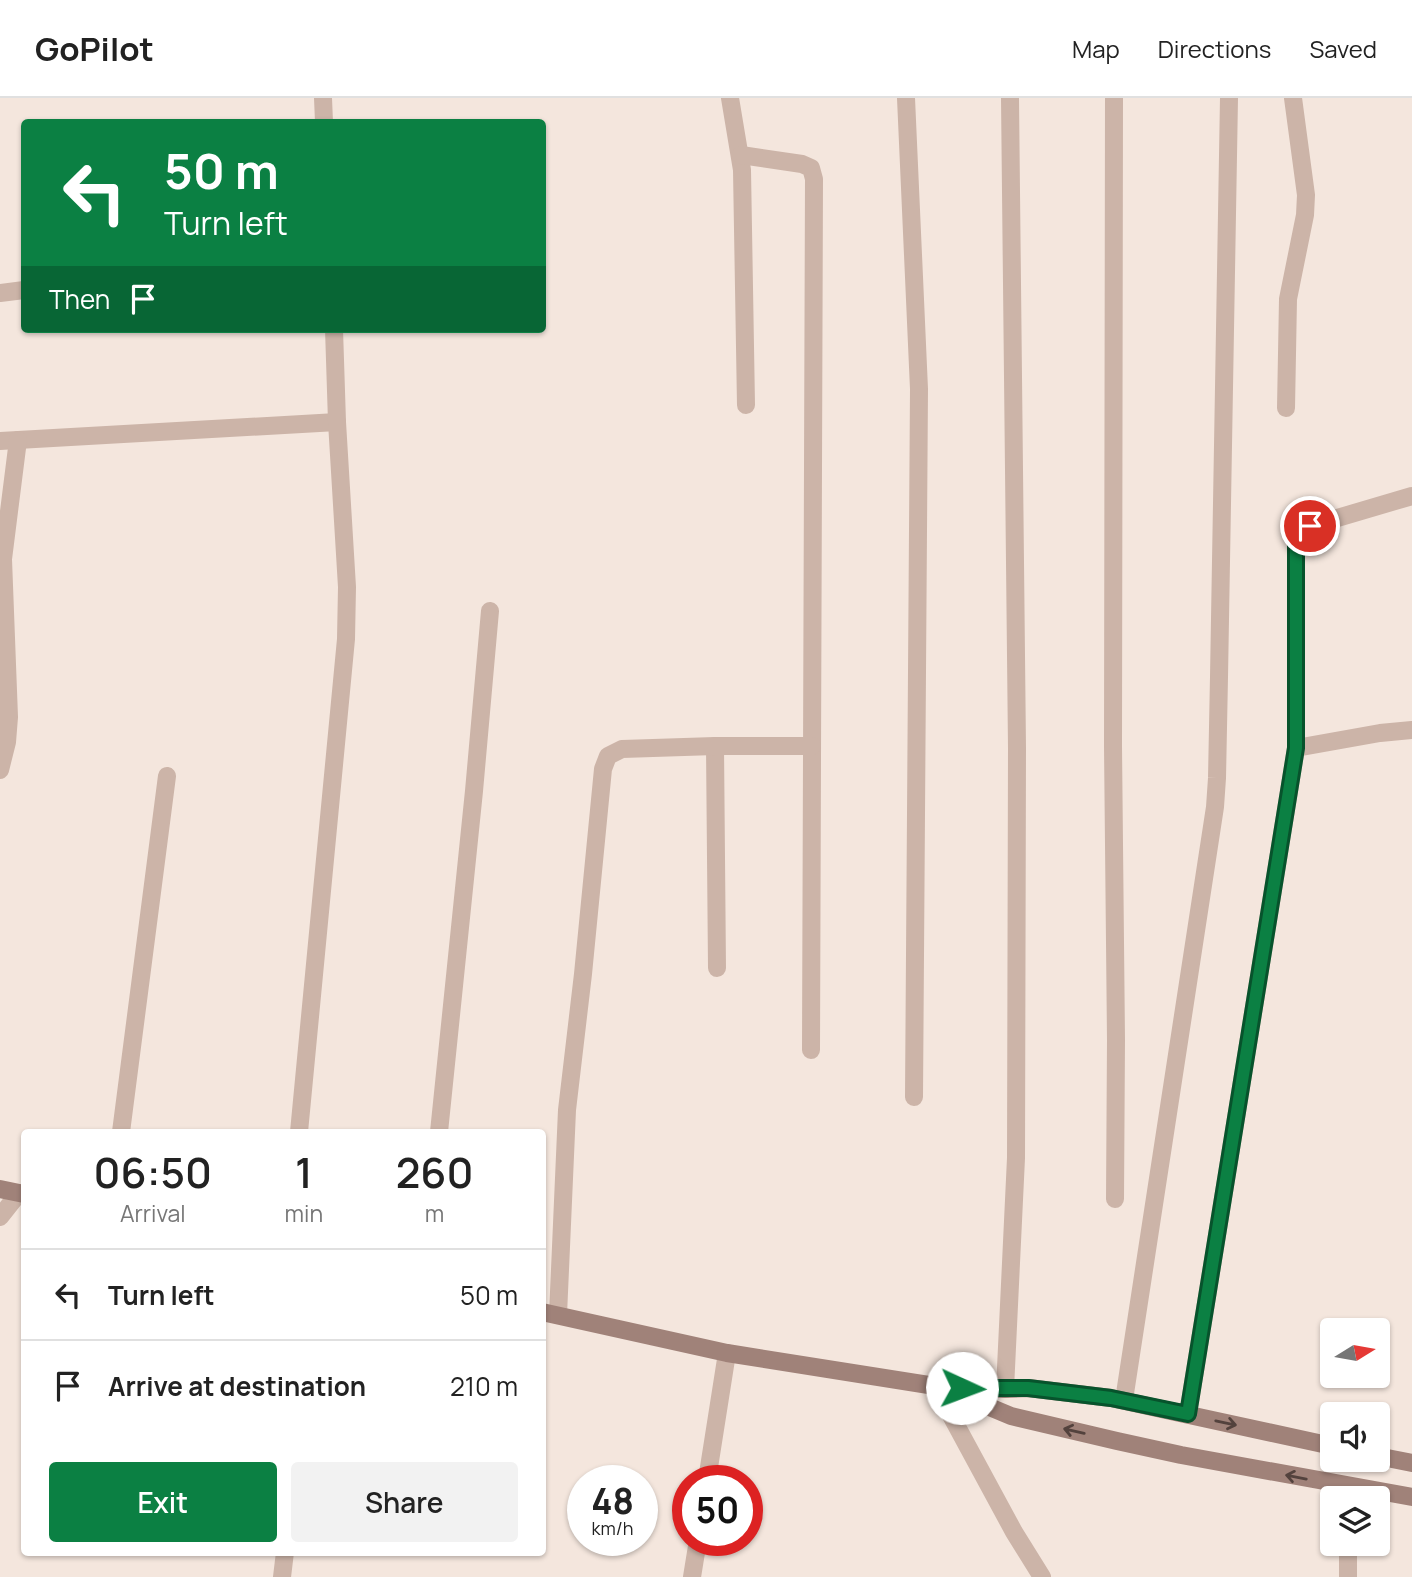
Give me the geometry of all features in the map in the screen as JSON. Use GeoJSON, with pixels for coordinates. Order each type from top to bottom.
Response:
{"type":"FeatureCollection","features":[{"type":"Feature","properties":{"kind":"main road"},"geometry":{"type":"LineString","coordinates":[[0,1189],[21,1194]]}},
{"type":"Feature","properties":{"kind":"main road"},"geometry":{"type":"LineString","coordinates":[[550,1314],[727,1353],[938,1387],[1028,1388],[1124,1400],[1320,1443]]}},
{"type":"Feature","properties":{"kind":"main road"},"geometry":{"type":"LineString","coordinates":[[938,1387],[1011,1416],[1321,1486]]}},
{"type":"Feature","properties":{"kind":"main road"},"geometry":{"type":"LineString","coordinates":[[1390,1459],[1412,1463]]}},
{"type":"Feature","properties":{"kind":"main road"},"geometry":{"type":"LineString","coordinates":[[1390,1495],[1412,1496]]}},
{"type":"Feature","properties":{"kind":"street"},"geometry":{"type":"LineString","coordinates":[[323,98],[324,119]]}},
{"type":"Feature","properties":{"kind":"street"},"geometry":{"type":"LineString","coordinates":[[730,98],[742,170],[746,405]]}},
{"type":"Feature","properties":{"kind":"street"},"geometry":{"type":"LineString","coordinates":[[906,98],[919,389],[914,1097]]}},
{"type":"Feature","properties":{"kind":"street"},"geometry":{"type":"LineString","coordinates":[[1005,1389],[1016,1158],[1017,748],[1010,98]]}},
{"type":"Feature","properties":{"kind":"street"},"geometry":{"type":"LineString","coordinates":[[1114,98],[1115,1199]]}},
{"type":"Feature","properties":{"kind":"street"},"geometry":{"type":"LineString","coordinates":[[1124,1400],[1215,797],[1229,98]]}},
{"type":"Feature","properties":{"kind":"street"},"geometry":{"type":"LineString","coordinates":[[1286,408],[1288,299],[1305,215],[1306,195],[1293,98]]}},
{"type":"Feature","properties":{"kind":"street"},"geometry":{"type":"LineString","coordinates":[[741,155],[802,164],[811,168],[814,179],[811,1051]]}},
{"type":"Feature","properties":{"kind":"street"},"geometry":{"type":"LineString","coordinates":[[0,293],[21,290]]}},
{"type":"Feature","properties":{"kind":"street"},"geometry":{"type":"LineString","coordinates":[[299,1129],[346,639],[348,587],[334,333]]}},
{"type":"Feature","properties":{"kind":"street"},"geometry":{"type":"LineString","coordinates":[[0,770],[7,742],[9,717],[4,559],[9,441],[337,422]]}},
{"type":"Feature","properties":{"kind":"street"},"geometry":{"type":"LineString","coordinates":[[1188,1414],[1296,748],[1296,546],[1301,534],[1310,526],[1412,496]]}},
{"type":"Feature","properties":{"kind":"street"},"geometry":{"type":"LineString","coordinates":[[439,1129],[490,611]]}},
{"type":"Feature","properties":{"kind":"street"},"geometry":{"type":"LineString","coordinates":[[1296,748],[1412,730]]}},
{"type":"Feature","properties":{"kind":"street"},"geometry":{"type":"LineString","coordinates":[[715,746],[716,968]]}},
{"type":"Feature","properties":{"kind":"street"},"geometry":{"type":"LineString","coordinates":[[550,1314],[567,1110],[603,769],[608,756],[622,749],[811,746]]}},
{"type":"Feature","properties":{"kind":"street"},"geometry":{"type":"LineString","coordinates":[[121,1129],[167,776]]}},
{"type":"Feature","properties":{"kind":"street"},"geometry":{"type":"LineString","coordinates":[[0,1217],[21,1195]]}},
{"type":"Feature","properties":{"kind":"street"},"geometry":{"type":"LineString","coordinates":[[709,1465],[727,1353]]}},
{"type":"Feature","properties":{"kind":"street"},"geometry":{"type":"LineString","coordinates":[[938,1387],[1014,1532],[1042,1577]]}},
{"type":"Feature","properties":{"kind":"street"},"geometry":{"type":"LineString","coordinates":[[282,1577],[285,1556]]}},
{"type":"Feature","properties":{"kind":"street"},"geometry":{"type":"LineString","coordinates":[[692,1577],[695,1556]]}},
{"type":"Feature","properties":{"kind":"street"},"geometry":{"type":"LineString","coordinates":[[1348,1556],[1348,1577]]}},
{"type":"Feature","properties":{"kind":"route"},"geometry":{"type":"LineString","coordinates":[[962,1388],[1028,1388],[1111,1398],[1188,1414],[1296,748],[1296,546],[1301,534],[1310,526]]}}]}
